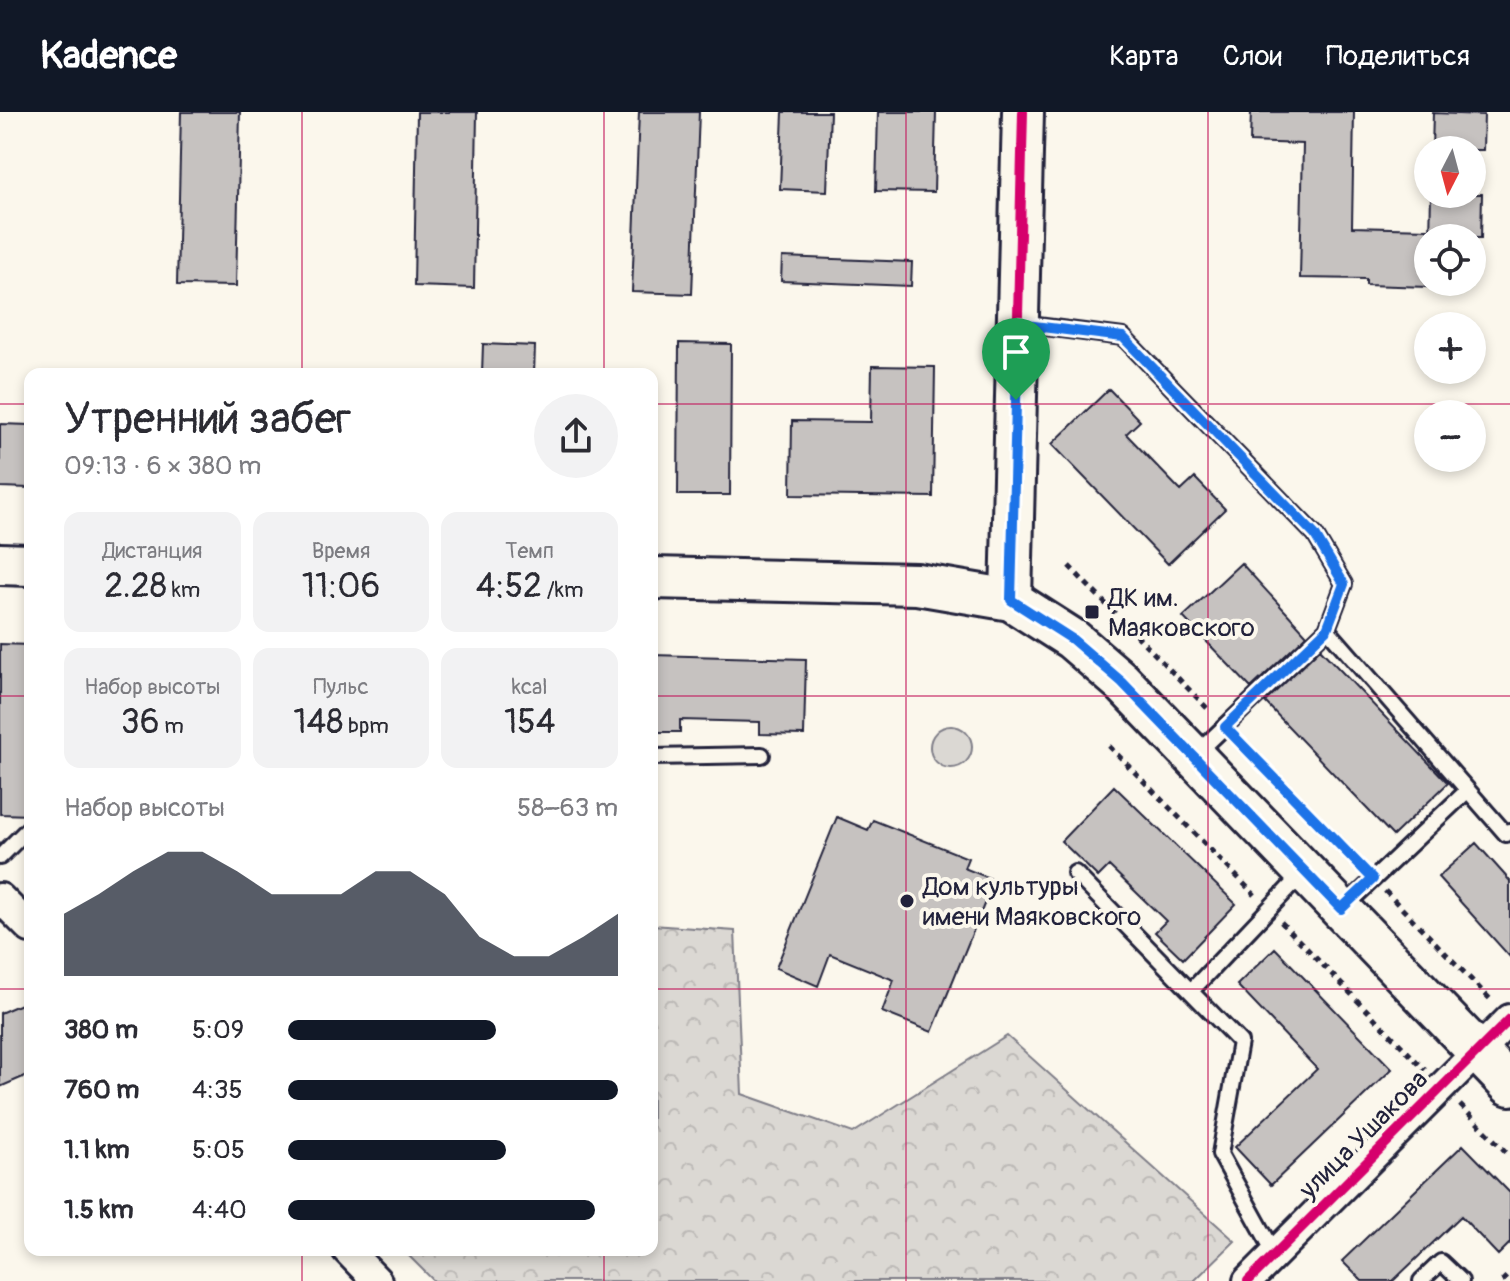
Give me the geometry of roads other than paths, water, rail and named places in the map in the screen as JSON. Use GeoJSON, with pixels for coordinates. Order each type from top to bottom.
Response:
{"type":"FeatureCollection","features":[{"type":"Feature","properties":{"kind":"main road"},"geometry":{"type":"LineString","coordinates":[[1011,600],[1023,112]]}},
{"type":"Feature","properties":{"kind":"main road"},"geometry":{"type":"LineString","coordinates":[[0,564],[24,565]]}},
{"type":"Feature","properties":{"kind":"main road"},"geometry":{"type":"LineString","coordinates":[[658,578],[917,584],[1011,600],[1072,639],[1112,673],[1510,1085]]}},
{"type":"Feature","properties":{"kind":"street"},"geometry":{"type":"LineString","coordinates":[[0,898],[24,922]]}},
{"type":"Feature","properties":{"kind":"street","name":"улица Ушакова"},"geometry":{"type":"LineString","coordinates":[[1248,1281],[1510,1019]]}},
{"type":"Feature","properties":{"kind":"street"},"geometry":{"type":"LineString","coordinates":[[353,1256],[377,1281]]}},
{"type":"Feature","properties":{"kind":"lane"},"geometry":{"type":"LineString","coordinates":[[1018,324],[1123,337],[1315,535],[1344,584],[1327,629],[1194,756]]}},
{"type":"Feature","properties":{"kind":"lane"},"geometry":{"type":"LineString","coordinates":[[1327,629],[1506,834],[1510,831]]}},
{"type":"Feature","properties":{"kind":"lane"},"geometry":{"type":"LineString","coordinates":[[658,757],[762,755]]}},
{"type":"Feature","properties":{"kind":"lane"},"geometry":{"type":"LineString","coordinates":[[1341,909],[1468,790]]}},
{"type":"Feature","properties":{"kind":"lane"},"geometry":{"type":"LineString","coordinates":[[0,857],[24,833]]}},
{"type":"Feature","properties":{"kind":"lane"},"geometry":{"type":"LineString","coordinates":[[1191,991],[1304,872]]}},
{"type":"Feature","properties":{"kind":"lane"},"geometry":{"type":"LineString","coordinates":[[1075,873],[1240,1042],[1220,1154],[1275,1254]]}},
{"type":"Feature","properties":{"kind":"lane"},"geometry":{"type":"LineString","coordinates":[[1421,1281],[1441,1262],[1461,1281]]}},
{"type":"Feature","properties":{"kind":"place","name":"ДК им. Маяковского"},"geometry":{"type":"Point","coordinates":[1092,612]}},
{"type":"Feature","properties":{"kind":"place","name":"Дом культуры имени Маяковского"},"geometry":{"type":"Point","coordinates":[907,901]}}]}
